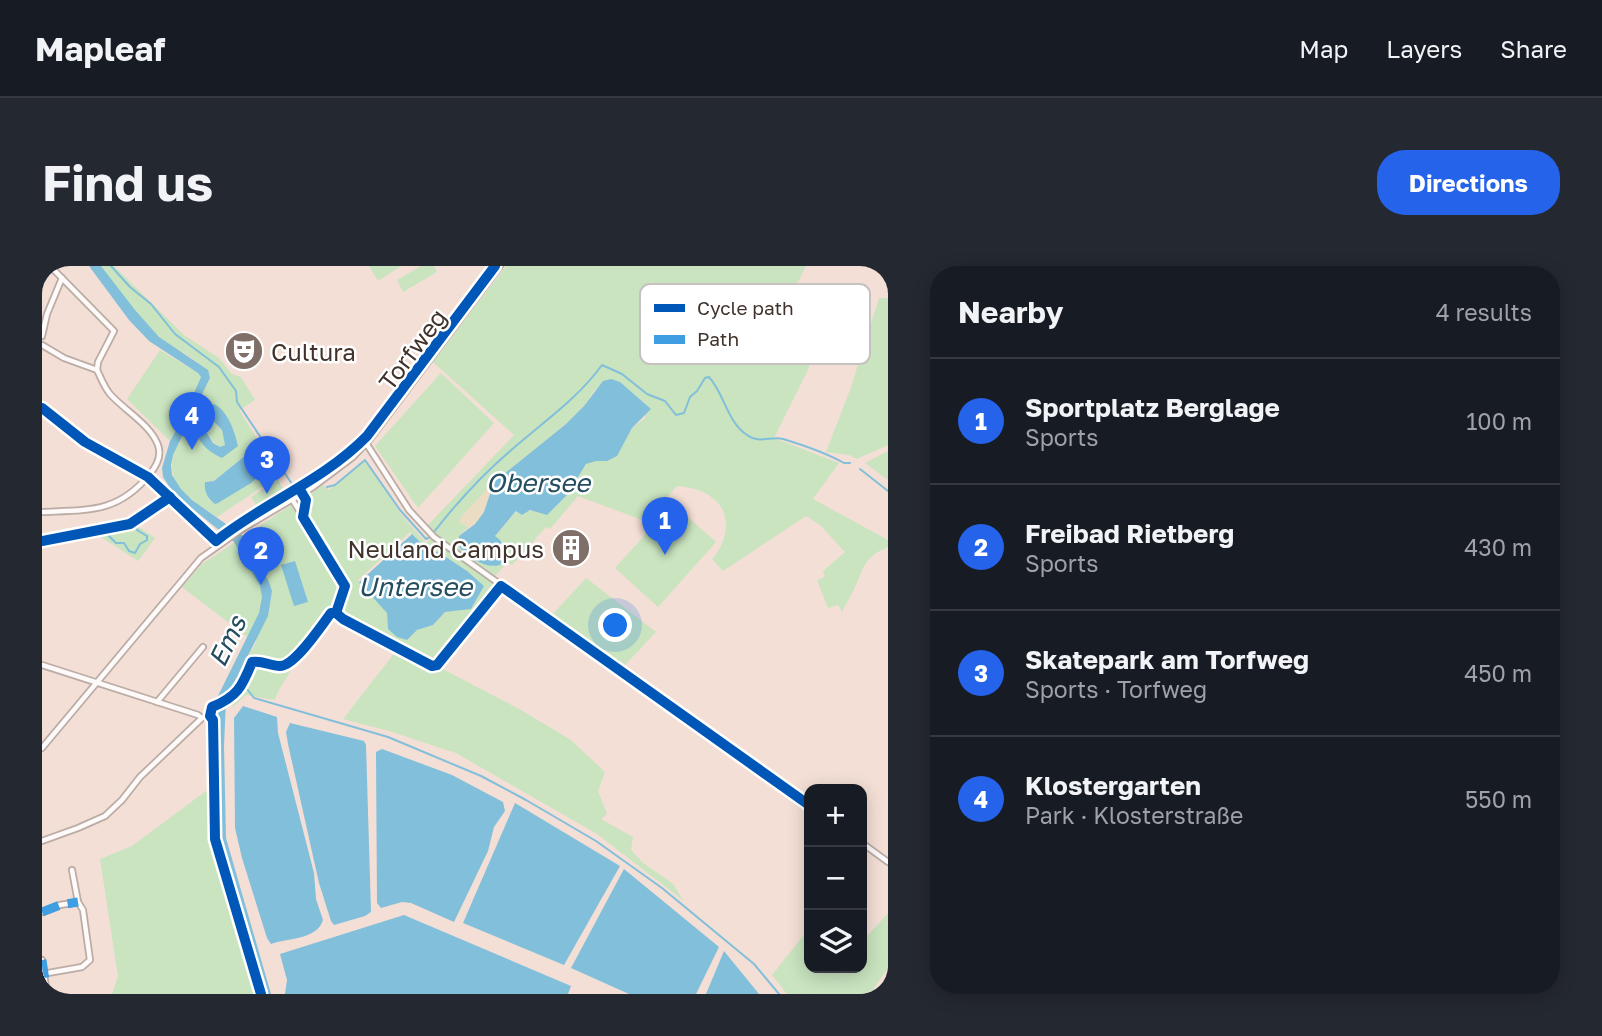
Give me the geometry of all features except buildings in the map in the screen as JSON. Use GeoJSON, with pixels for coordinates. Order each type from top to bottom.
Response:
{"type":"FeatureCollection","features":[{"type":"Feature","properties":{"kind":"street"},"geometry":{"type":"LineString","coordinates":[[42,512],[92,510],[112,504],[136,491],[155,468],[159,458],[158,446],[149,432],[108,392],[97,370],[98,362],[114,331],[50,266]]}},
{"type":"Feature","properties":{"kind":"street","name":"Torfweg"},"geometry":{"type":"LineString","coordinates":[[42,748],[191,568],[218,542],[335,471],[366,443],[500,266]]}},
{"type":"Feature","properties":{"kind":"street"},"geometry":{"type":"LineString","coordinates":[[42,336],[47,314],[62,278]]}},
{"type":"Feature","properties":{"kind":"street"},"geometry":{"type":"LineString","coordinates":[[42,345],[64,358],[97,370]]}},
{"type":"Feature","properties":{"kind":"street"},"geometry":{"type":"LineString","coordinates":[[42,408],[85,442],[148,477],[218,542]]}},
{"type":"Feature","properties":{"kind":"street"},"geometry":{"type":"LineString","coordinates":[[366,443],[409,510],[434,537],[804,801]]}},
{"type":"Feature","properties":{"kind":"street"},"geometry":{"type":"LineString","coordinates":[[42,541],[130,524],[170,498]]}},
{"type":"Feature","properties":{"kind":"street"},"geometry":{"type":"LineString","coordinates":[[292,499],[345,586],[336,613],[357,626]]}},
{"type":"Feature","properties":{"kind":"street"},"geometry":{"type":"LineString","coordinates":[[157,702],[203,648]]}},
{"type":"Feature","properties":{"kind":"street"},"geometry":{"type":"LineString","coordinates":[[42,665],[202,718],[149,768],[105,816],[42,841]]}},
{"type":"Feature","properties":{"kind":"street"},"geometry":{"type":"LineString","coordinates":[[867,847],[888,862]]}},
{"type":"Feature","properties":{"kind":"street"},"geometry":{"type":"LineString","coordinates":[[43,974],[82,967],[90,960],[83,910],[78,902],[72,870]]}},
{"type":"Feature","properties":{"kind":"street"},"geometry":{"type":"LineString","coordinates":[[42,912],[78,902]]}},
{"type":"Feature","properties":{"kind":"street"},"geometry":{"type":"LineString","coordinates":[[42,960],[47,994]]}},
{"type":"Feature","properties":{"kind":"green space"},"geometry":{"type":"Polygon","coordinates":[[[101,266],[114,266],[184,335],[219,358],[232,374],[241,377],[255,400],[239,410],[280,475],[217,517],[184,492],[174,476],[172,466],[173,455],[210,379],[193,359],[152,330],[101,266]],[[209,418],[222,430],[225,445],[217,445],[198,426],[222,458],[234,430],[209,418]],[[246,455],[214,481],[206,481],[209,500],[214,503],[229,496],[262,473],[257,462],[246,455]]]}},
{"type":"Feature","properties":{"kind":"green space"},"geometry":{"type":"Polygon","coordinates":[[[369,266],[401,266],[378,281],[369,266]]]}},
{"type":"Feature","properties":{"kind":"green space"},"geometry":{"type":"Polygon","coordinates":[[[421,266],[434,266],[437,272],[403,292],[397,280],[421,266]]]}},
{"type":"Feature","properties":{"kind":"green space"},"geometry":{"type":"Polygon","coordinates":[[[506,266],[806,266],[796,284],[640,284],[640,364],[810,364],[774,438],[839,463],[813,499],[888,540],[888,547],[872,556],[866,564],[842,612],[838,605],[828,608],[817,580],[825,577],[823,571],[845,552],[820,525],[806,516],[723,571],[712,559],[724,537],[724,513],[710,496],[701,491],[677,486],[645,521],[578,496],[550,529],[546,527],[512,565],[508,562],[495,576],[427,526],[514,435],[433,362],[506,266]],[[620,382],[595,390],[566,424],[494,482],[459,522],[469,527],[459,536],[505,555],[495,536],[517,511],[538,511],[547,515],[567,495],[586,464],[596,460],[607,461],[616,456],[632,428],[645,418],[644,402],[628,392],[620,382]]]}},
{"type":"Feature","properties":{"kind":"green space"},"geometry":{"type":"Polygon","coordinates":[[[879,298],[888,298],[888,445],[857,459],[849,455],[826,452],[858,364],[870,364],[870,327],[879,298]]]}},
{"type":"Feature","properties":{"kind":"green space"},"geometry":{"type":"Polygon","coordinates":[[[160,350],[201,377],[170,441],[127,399],[160,350]]]}},
{"type":"Feature","properties":{"kind":"green space"},"geometry":{"type":"Polygon","coordinates":[[[441,373],[494,423],[418,508],[375,446],[441,373]]]}},
{"type":"Feature","properties":{"kind":"green space"},"geometry":{"type":"Polygon","coordinates":[[[888,451],[888,480],[865,463],[888,451]]]}},
{"type":"Feature","properties":{"kind":"green space"},"geometry":{"type":"Polygon","coordinates":[[[367,462],[400,513],[426,543],[431,538],[496,585],[496,589],[436,664],[432,665],[344,617],[340,612],[348,585],[297,503],[323,485],[329,490],[367,462]],[[427,549],[387,613],[388,629],[407,640],[417,630],[433,625],[445,612],[471,609],[484,586],[457,564],[427,549]]]}},
{"type":"Feature","properties":{"kind":"green space"},"geometry":{"type":"Polygon","coordinates":[[[278,479],[284,491],[258,508],[251,497],[278,479]]]}},
{"type":"Feature","properties":{"kind":"green space"},"geometry":{"type":"Polygon","coordinates":[[[673,504],[716,542],[658,607],[615,568],[673,504]]]}},
{"type":"Feature","properties":{"kind":"green space"},"geometry":{"type":"Polygon","coordinates":[[[291,505],[339,583],[338,599],[329,612],[332,614],[293,664],[275,700],[246,695],[235,705],[224,708],[226,699],[257,640],[246,636],[182,587],[202,564],[291,505]]]}},
{"type":"Feature","properties":{"kind":"green space"},"geometry":{"type":"Polygon","coordinates":[[[139,527],[155,538],[138,561],[101,537],[139,527]]]}},
{"type":"Feature","properties":{"kind":"green space"},"geometry":{"type":"Polygon","coordinates":[[[586,578],[656,632],[624,666],[552,615],[586,578]]]}},
{"type":"Feature","properties":{"kind":"green space"},"geometry":{"type":"Polygon","coordinates":[[[396,651],[435,669],[439,667],[571,740],[605,772],[598,791],[607,814],[601,819],[633,837],[631,850],[643,863],[672,883],[684,901],[597,834],[456,753],[343,719],[396,651]]]}},
{"type":"Feature","properties":{"kind":"green space"},"geometry":{"type":"Polygon","coordinates":[[[216,703],[217,829],[262,994],[112,994],[118,976],[100,859],[132,846],[210,788],[209,722],[205,714],[216,703]]]}},
{"type":"Feature","properties":{"kind":"green space"},"geometry":{"type":"Polygon","coordinates":[[[888,913],[888,968],[870,994],[787,994],[772,975],[804,936],[804,973],[867,973],[867,936],[888,913]]]}},
{"type":"Feature","properties":{"kind":"sand"},"geometry":{"type":"Polygon","coordinates":[[[494,482],[480,519],[469,527],[459,522],[462,515],[494,482]]]}},
{"type":"Feature","properties":{"kind":"water"},"geometry":{"type":"Polygon","coordinates":[[[89,266],[101,266],[159,337],[208,370],[210,378],[173,455],[172,475],[192,500],[243,536],[272,591],[268,616],[226,699],[224,746],[226,838],[271,994],[262,994],[218,839],[216,700],[259,613],[262,597],[260,586],[234,542],[174,494],[163,477],[162,468],[170,441],[201,377],[149,341],[129,320],[89,266]]]}},
{"type":"Feature","properties":{"kind":"water","name":"Obersee"},"geometry":{"type":"Polygon","coordinates":[[[611,379],[620,382],[651,409],[632,428],[617,456],[607,461],[586,464],[567,495],[547,515],[530,510],[522,515],[516,511],[495,536],[501,541],[501,549],[505,555],[500,565],[483,564],[460,548],[459,536],[475,524],[484,512],[494,482],[566,424],[603,381],[611,379]]]}},
{"type":"Feature","properties":{"kind":"water"},"geometry":{"type":"Polygon","coordinates":[[[214,404],[227,417],[238,446],[222,458],[205,447],[195,429],[202,425],[213,443],[220,447],[225,445],[222,430],[205,413],[209,406],[214,404]]]}},
{"type":"Feature","properties":{"kind":"water"},"geometry":{"type":"Polygon","coordinates":[[[246,455],[257,462],[262,473],[251,483],[215,504],[207,494],[205,482],[214,481],[246,455]]]}},
{"type":"Feature","properties":{"kind":"water","name":"Untersee"},"geometry":{"type":"Polygon","coordinates":[[[412,534],[427,549],[440,553],[484,586],[471,609],[445,612],[433,625],[417,630],[407,640],[397,637],[388,629],[387,613],[359,582],[412,534]]]}},
{"type":"Feature","properties":{"kind":"water"},"geometry":{"type":"Polygon","coordinates":[[[295,561],[308,602],[294,606],[281,565],[295,561]]]}},
{"type":"Feature","properties":{"kind":"water"},"geometry":{"type":"Polygon","coordinates":[[[243,706],[277,717],[278,733],[314,873],[316,899],[323,920],[320,927],[308,935],[271,944],[242,858],[235,828],[234,718],[243,706]]]}},
{"type":"Feature","properties":{"kind":"water"},"geometry":{"type":"Polygon","coordinates":[[[290,723],[364,741],[366,745],[371,912],[365,916],[334,925],[331,921],[319,883],[288,744],[286,732],[290,723]]]}},
{"type":"Feature","properties":{"kind":"water"},"geometry":{"type":"Polygon","coordinates":[[[382,749],[452,775],[503,802],[505,811],[494,827],[488,851],[454,922],[411,903],[402,902],[381,908],[377,903],[376,752],[382,749]]]}},
{"type":"Feature","properties":{"kind":"water"},"geometry":{"type":"Polygon","coordinates":[[[515,803],[620,866],[564,965],[463,923],[515,803]]]}},
{"type":"Feature","properties":{"kind":"water"},"geometry":{"type":"Polygon","coordinates":[[[624,869],[719,947],[696,994],[629,994],[571,968],[624,869]]]}},
{"type":"Feature","properties":{"kind":"water"},"geometry":{"type":"Polygon","coordinates":[[[404,915],[571,986],[568,994],[285,994],[287,980],[280,954],[404,915]]]}},
{"type":"Feature","properties":{"kind":"water"},"geometry":{"type":"Polygon","coordinates":[[[724,951],[759,994],[706,994],[724,951]]]}},
{"type":"Feature","properties":{"kind":"pier"},"geometry":{"type":"Polygon","coordinates":[[[410,532],[412,534],[359,582],[358,580],[410,532]]]}},
{"type":"Feature","properties":{"kind":"waterway"},"geometry":{"type":"LineString","coordinates":[[111,266],[130,287],[151,304],[175,334],[219,367],[236,391],[237,402],[292,484],[295,485],[309,476]]}},
{"type":"Feature","properties":{"kind":"waterway"},"geometry":{"type":"LineString","coordinates":[[885,266],[888,277]]}},
{"type":"Feature","properties":{"kind":"waterway"},"geometry":{"type":"LineString","coordinates":[[434,532],[483,476],[572,398],[602,365],[622,374],[647,394],[665,401],[676,415],[684,413],[690,397],[705,378],[709,377],[735,423],[747,435],[756,439],[783,439],[850,463]]}},
{"type":"Feature","properties":{"kind":"waterway"},"geometry":{"type":"LineString","coordinates":[[327,487],[335,485],[365,460],[400,510],[426,539],[430,537]]}},
{"type":"Feature","properties":{"kind":"waterway"},"geometry":{"type":"LineString","coordinates":[[860,469],[888,491]]}},
{"type":"Feature","properties":{"kind":"waterway"},"geometry":{"type":"LineString","coordinates":[[42,546],[106,534],[136,525],[169,503]]}},
{"type":"Feature","properties":{"kind":"waterway"},"geometry":{"type":"LineString","coordinates":[[107,534],[116,543],[124,543],[129,551],[135,553],[140,544],[147,540],[147,536],[137,530],[136,526]]}},
{"type":"Feature","properties":{"kind":"waterway","name":"Ems"},"geometry":{"type":"LineString","coordinates":[[237,676],[254,698],[388,737],[481,776],[596,841],[662,888],[754,964],[779,994]]}},
{"type":"Feature","properties":{"kind":"marked path"},"geometry":{"type":"LineString","coordinates":[[42,912],[78,902]]}},
{"type":"Feature","properties":{"kind":"marked path"},"geometry":{"type":"LineString","coordinates":[[42,960],[47,994]]}},
{"type":"Feature","properties":{"kind":"cycle path"},"geometry":{"type":"LineString","coordinates":[[42,408],[85,442],[148,477],[216,541],[332,466],[367,436],[495,266]]}},
{"type":"Feature","properties":{"kind":"cycle path"},"geometry":{"type":"LineString","coordinates":[[299,488],[306,500],[303,517],[345,586],[336,613]]}},
{"type":"Feature","properties":{"kind":"cycle path"},"geometry":{"type":"LineString","coordinates":[[42,541],[130,524],[170,497]]}},
{"type":"Feature","properties":{"kind":"cycle path"},"geometry":{"type":"LineString","coordinates":[[336,613],[432,666],[437,665],[501,586],[804,801]]}},
{"type":"Feature","properties":{"kind":"cycle path"},"geometry":{"type":"LineString","coordinates":[[261,994],[215,839],[213,720],[210,716],[212,707],[238,690],[252,662],[280,666],[293,660],[331,613],[336,613]]}},
{"type":"Feature","properties":{"kind":"place","name":"Cultura"},"geometry":{"type":"Point","coordinates":[244,351]}},
{"type":"Feature","properties":{"kind":"place","name":"Klostergarten"},"geometry":{"type":"Point","coordinates":[192,450]}},
{"type":"Feature","properties":{"kind":"place","name":"Skatepark am Torfweg"},"geometry":{"type":"Point","coordinates":[267,494]}},
{"type":"Feature","properties":{"kind":"place","name":"Neuland Campus"},"geometry":{"type":"Point","coordinates":[571,548]}},
{"type":"Feature","properties":{"kind":"place","name":"Sportplatz Berglage"},"geometry":{"type":"Point","coordinates":[665,555]}},
{"type":"Feature","properties":{"kind":"place","name":"Freibad Rietberg"},"geometry":{"type":"Point","coordinates":[261,585]}}]}
